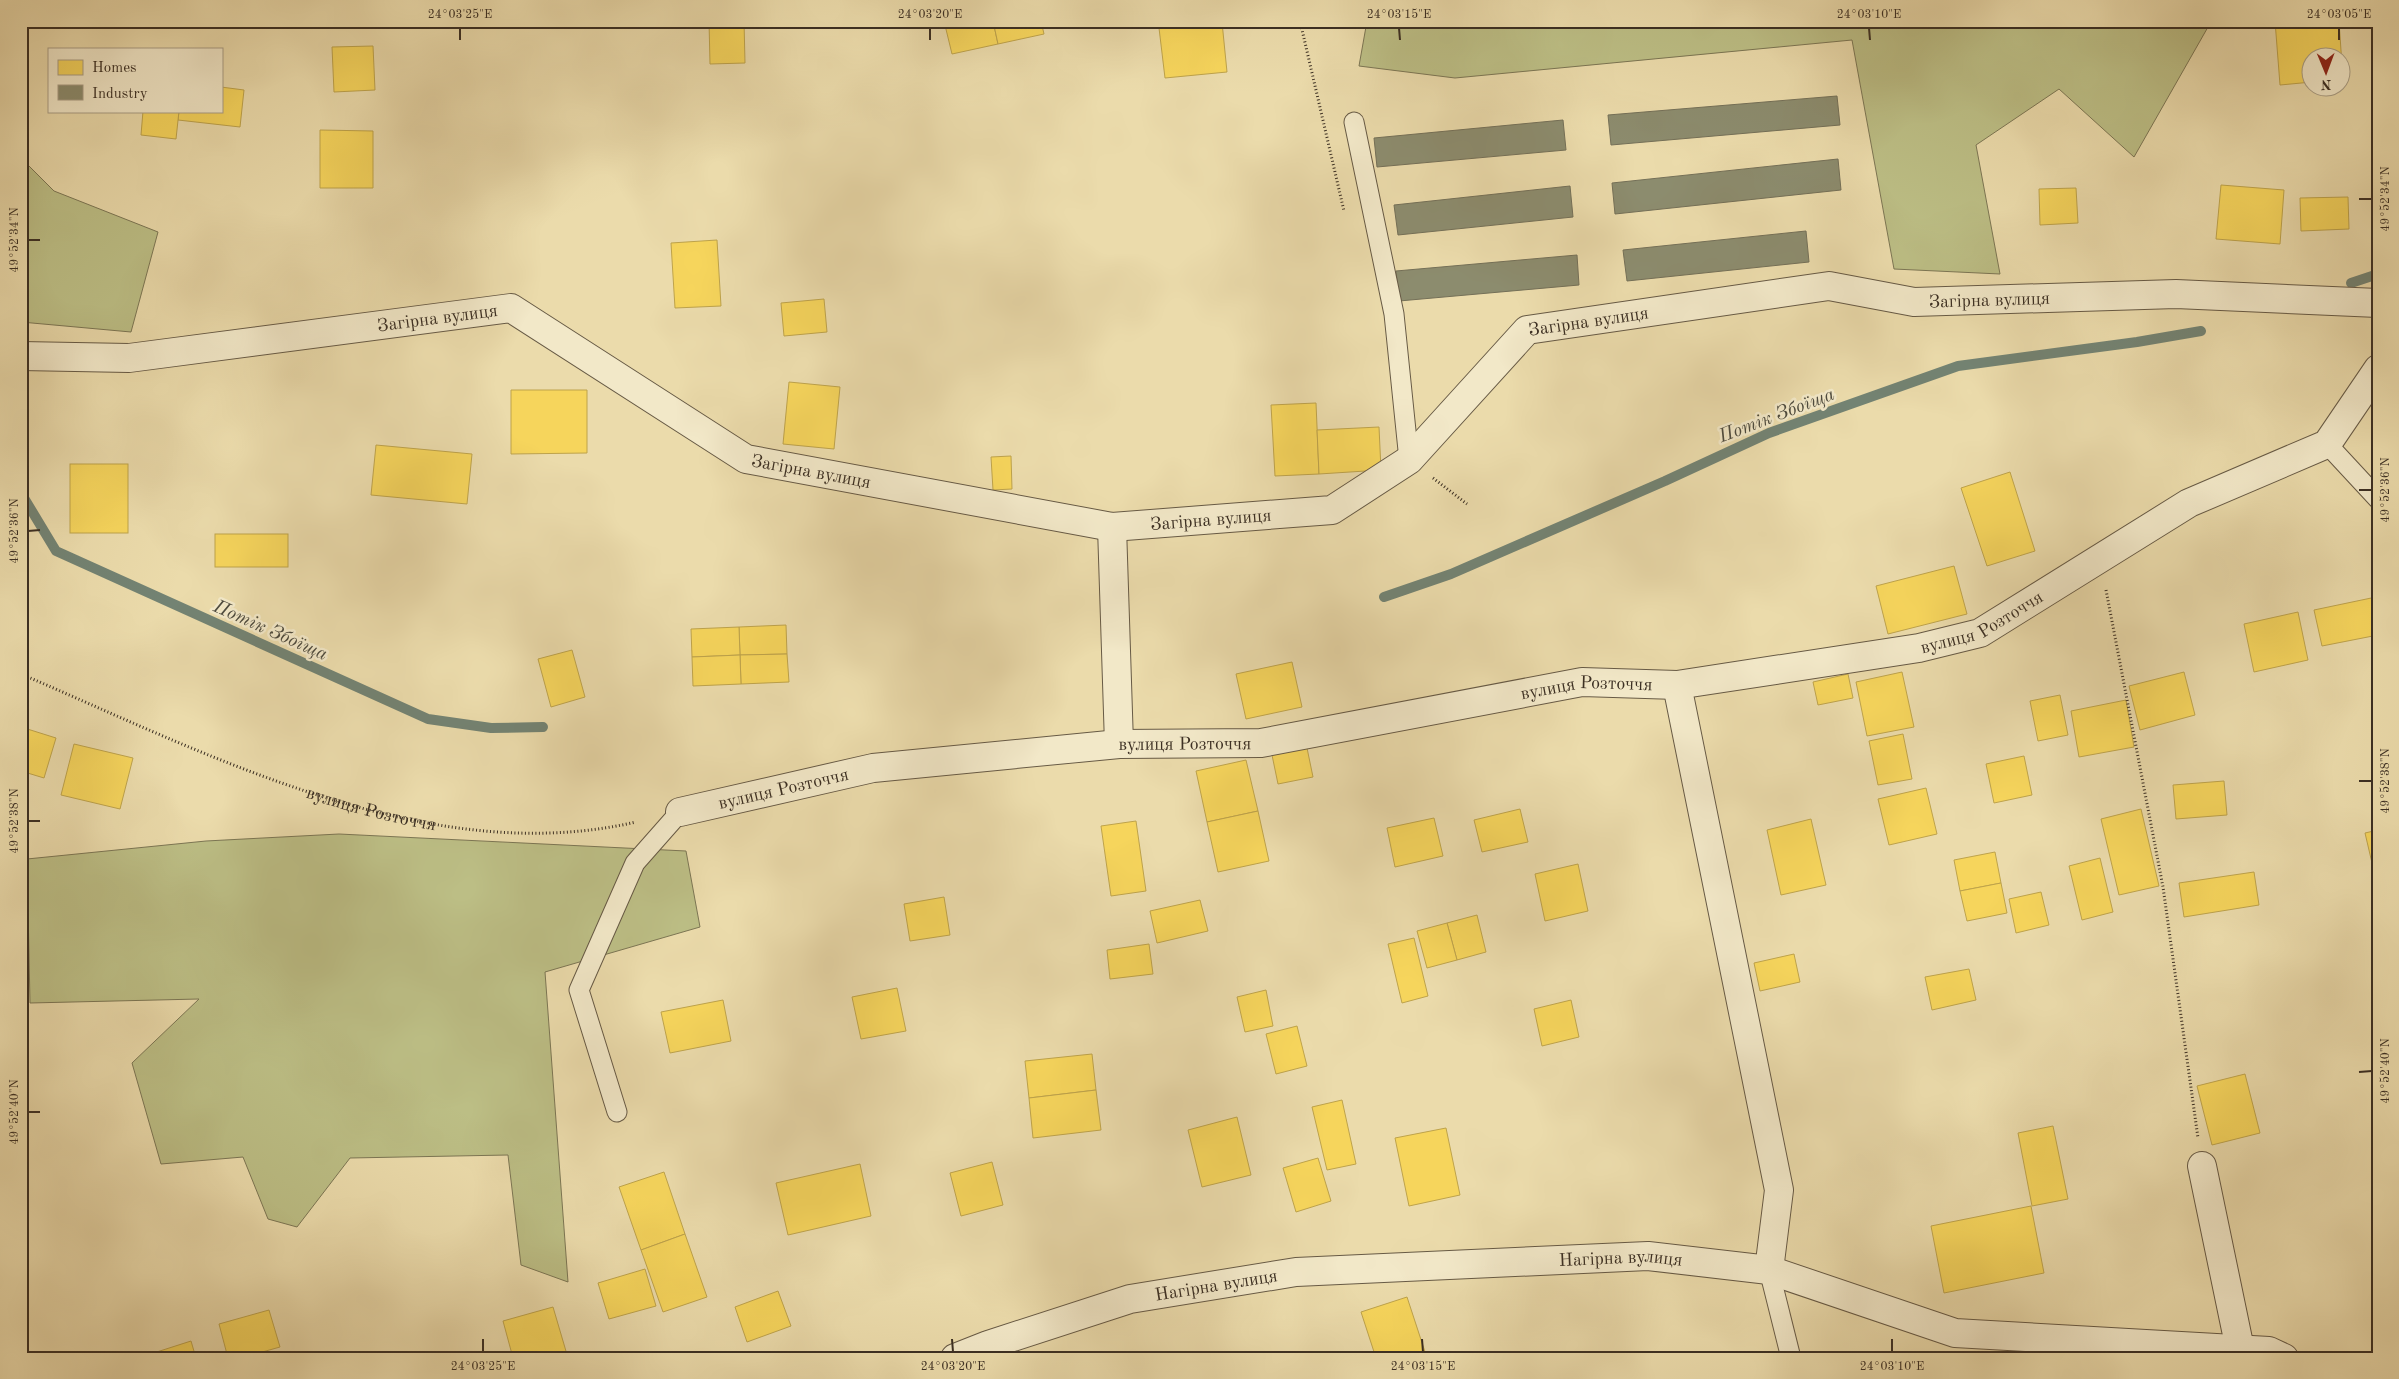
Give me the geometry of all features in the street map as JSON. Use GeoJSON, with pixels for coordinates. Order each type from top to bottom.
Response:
{"type":"FeatureCollection","features":[{"type":"Feature","properties":{"kind":"street","name":"Загірна вулиця"},"geometry":{"type":"LineString","coordinates":[[21,356],[129,358],[511,308],[746,459],[1112,527],[1332,510],[1408,460],[1527,330],[1829,286],[1914,302],[2176,294],[2378,303]]}},
{"type":"Feature","properties":{"kind":"street"},"geometry":{"type":"LineString","coordinates":[[2327,444],[2378,369]]}},
{"type":"Feature","properties":{"kind":"street","name":"вулиця Розточчя"},"geometry":{"type":"LineString","coordinates":[[680,812],[873,768],[1118,744],[1261,743],[1582,682],[1677,685],[1919,648],[1980,633],[2189,503],[2327,444]]}},
{"type":"Feature","properties":{"kind":"street"},"geometry":{"type":"LineString","coordinates":[[1112,527],[1118,744]]}},
{"type":"Feature","properties":{"kind":"street"},"geometry":{"type":"LineString","coordinates":[[1677,685],[1779,1190],[1770,1270]]}},
{"type":"Feature","properties":{"kind":"street"},"geometry":{"type":"LineString","coordinates":[[2202,1166],[2240,1349]]}},
{"type":"Feature","properties":{"kind":"street","name":"Нагірна вулиця"},"geometry":{"type":"LineString","coordinates":[[955,1358],[988,1345],[1130,1299],[1296,1272],[1648,1256],[1770,1270],[1955,1333],[2269,1351],[2284,1358]]}},
{"type":"Feature","properties":{"kind":"lane"},"geometry":{"type":"LineString","coordinates":[[1354,122],[1394,314],[1408,460]]}},
{"type":"Feature","properties":{"kind":"lane"},"geometry":{"type":"LineString","coordinates":[[2327,444],[2378,499]]}},
{"type":"Feature","properties":{"kind":"lane"},"geometry":{"type":"LineString","coordinates":[[618,1112],[579,990],[636,862],[680,812]]}},
{"type":"Feature","properties":{"kind":"lane"},"geometry":{"type":"LineString","coordinates":[[1770,1270],[1791,1358]]}},
{"type":"Feature","properties":{"kind":"path"},"geometry":{"type":"LineString","coordinates":[[1408,460],[1467,504]]}},
{"type":"Feature","properties":{"kind":"path"},"geometry":{"type":"LineString","coordinates":[[2100,558],[2163,887],[2202,1166]]}},
{"type":"Feature","properties":{"kind":"path","name":"вулиця Розточчя"},"geometry":{"type":"LineString","coordinates":[[21,674],[240,767],[303,791],[366,809],[426,822],[483,830],[533,834],[575,833],[606,829],[680,812]]}},
{"type":"Feature","properties":{"kind":"green space"},"geometry":{"type":"Polygon","coordinates":[[[1367,21],[2217,21],[2208,27],[2134,157],[2059,89],[1976,145],[2000,274],[1894,269],[1852,40],[1455,78],[1359,66],[1367,21]]]}},
{"type":"Feature","properties":{"kind":"green space"},"geometry":{"type":"Polygon","coordinates":[[[2372,21],[2378,21],[2378,112],[2375,112],[2372,21]]]}},
{"type":"Feature","properties":{"kind":"green space"},"geometry":{"type":"Polygon","coordinates":[[[21,158],[54,191],[158,232],[131,332],[21,322],[21,158]]]}},
{"type":"Feature","properties":{"kind":"green space"},"geometry":{"type":"Polygon","coordinates":[[[339,834],[686,851],[700,927],[545,972],[568,1282],[521,1265],[508,1155],[350,1158],[297,1227],[268,1219],[243,1157],[161,1164],[132,1063],[199,999],[30,1003],[27,859],[206,841],[339,834]]]}},
{"type":"Feature","properties":{"kind":"building: Homes"},"geometry":{"type":"Polygon","coordinates":[[[709,21],[744,21],[745,63],[710,64],[709,21]]]}},
{"type":"Feature","properties":{"kind":"building: Homes"},"geometry":{"type":"Polygon","coordinates":[[[944,21],[993,21],[998,44],[952,54],[944,21]]]}},
{"type":"Feature","properties":{"kind":"building: Homes"},"geometry":{"type":"Polygon","coordinates":[[[993,21],[1041,21],[1044,34],[998,44],[993,21]]]}},
{"type":"Feature","properties":{"kind":"building: Homes"},"geometry":{"type":"Polygon","coordinates":[[[2275,21],[2339,21],[2341,48],[2302,48],[2302,83],[2280,85],[2275,21]]]}},
{"type":"Feature","properties":{"kind":"building: Homes"},"geometry":{"type":"Polygon","coordinates":[[[1222,22],[1227,72],[1165,78],[1159,28],[1222,22]]]}},
{"type":"Feature","properties":{"kind":"building: Homes"},"geometry":{"type":"Polygon","coordinates":[[[373,46],[375,90],[334,92],[332,47],[373,46]]]}},
{"type":"Feature","properties":{"kind":"building: Homes"},"geometry":{"type":"Polygon","coordinates":[[[222,87],[244,90],[240,127],[178,120],[179,112],[222,112],[222,87]]]}},
{"type":"Feature","properties":{"kind":"building: Homes"},"geometry":{"type":"Polygon","coordinates":[[[143,112],[179,112],[176,139],[141,135],[143,112]]]}},
{"type":"Feature","properties":{"kind":"building: Homes"},"geometry":{"type":"Polygon","coordinates":[[[320,130],[373,131],[373,188],[320,188],[320,130]]]}},
{"type":"Feature","properties":{"kind":"building: Homes"},"geometry":{"type":"Polygon","coordinates":[[[2221,185],[2284,190],[2280,244],[2216,239],[2221,185]]]}},
{"type":"Feature","properties":{"kind":"building: Homes"},"geometry":{"type":"Polygon","coordinates":[[[2076,188],[2078,223],[2040,225],[2039,189],[2076,188]]]}},
{"type":"Feature","properties":{"kind":"building: Homes"},"geometry":{"type":"Polygon","coordinates":[[[2348,197],[2349,229],[2301,231],[2300,198],[2348,197]]]}},
{"type":"Feature","properties":{"kind":"building: Homes"},"geometry":{"type":"Polygon","coordinates":[[[717,240],[721,306],[675,308],[671,243],[717,240]]]}},
{"type":"Feature","properties":{"kind":"building: Homes"},"geometry":{"type":"Polygon","coordinates":[[[824,299],[827,332],[784,336],[781,303],[824,299]]]}},
{"type":"Feature","properties":{"kind":"building: Homes"},"geometry":{"type":"Polygon","coordinates":[[[789,382],[840,387],[834,449],[783,444],[789,382]]]}},
{"type":"Feature","properties":{"kind":"building: Homes"},"geometry":{"type":"Polygon","coordinates":[[[511,390],[587,390],[587,453],[511,454],[511,390]]]}},
{"type":"Feature","properties":{"kind":"building: Homes"},"geometry":{"type":"Polygon","coordinates":[[[1316,403],[1319,474],[1275,476],[1271,405],[1316,403]]]}},
{"type":"Feature","properties":{"kind":"building: Homes"},"geometry":{"type":"Polygon","coordinates":[[[1379,427],[1381,470],[1319,474],[1317,430],[1379,427]]]}},
{"type":"Feature","properties":{"kind":"building: Homes"},"geometry":{"type":"Polygon","coordinates":[[[376,445],[472,454],[467,504],[371,495],[376,445]]]}},
{"type":"Feature","properties":{"kind":"building: Homes"},"geometry":{"type":"Polygon","coordinates":[[[1011,456],[1012,489],[993,490],[991,457],[1011,456]]]}},
{"type":"Feature","properties":{"kind":"building: Homes"},"geometry":{"type":"Polygon","coordinates":[[[70,464],[128,464],[128,533],[70,533],[70,464]]]}},
{"type":"Feature","properties":{"kind":"building: Homes"},"geometry":{"type":"Polygon","coordinates":[[[2010,472],[2035,551],[1987,566],[1961,488],[2010,472]]]}},
{"type":"Feature","properties":{"kind":"building: Homes"},"geometry":{"type":"Polygon","coordinates":[[[215,534],[288,534],[288,567],[215,567],[215,534]]]}},
{"type":"Feature","properties":{"kind":"building: Homes"},"geometry":{"type":"Polygon","coordinates":[[[1954,566],[1967,614],[1888,634],[1876,586],[1954,566]]]}},
{"type":"Feature","properties":{"kind":"building: Homes"},"geometry":{"type":"Polygon","coordinates":[[[2376,597],[2378,635],[2322,646],[2314,610],[2376,597]]]}},
{"type":"Feature","properties":{"kind":"building: Homes"},"geometry":{"type":"Polygon","coordinates":[[[2298,612],[2308,660],[2254,672],[2244,624],[2298,612]]]}},
{"type":"Feature","properties":{"kind":"building: Homes"},"geometry":{"type":"Polygon","coordinates":[[[786,625],[787,654],[740,655],[739,627],[786,625]]]}},
{"type":"Feature","properties":{"kind":"building: Homes"},"geometry":{"type":"Polygon","coordinates":[[[739,627],[740,655],[692,657],[691,629],[739,627]]]}},
{"type":"Feature","properties":{"kind":"building: Homes"},"geometry":{"type":"Polygon","coordinates":[[[572,650],[585,697],[551,707],[538,659],[572,650]]]}},
{"type":"Feature","properties":{"kind":"building: Homes"},"geometry":{"type":"Polygon","coordinates":[[[787,654],[789,682],[741,684],[740,655],[787,654]]]}},
{"type":"Feature","properties":{"kind":"building: Homes"},"geometry":{"type":"Polygon","coordinates":[[[740,655],[741,684],[693,686],[692,657],[740,655]]]}},
{"type":"Feature","properties":{"kind":"building: Homes"},"geometry":{"type":"Polygon","coordinates":[[[1292,662],[1302,707],[1246,719],[1236,674],[1292,662]]]}},
{"type":"Feature","properties":{"kind":"building: Homes"},"geometry":{"type":"Polygon","coordinates":[[[1902,672],[1914,727],[1867,736],[1856,682],[1902,672]]]}},
{"type":"Feature","properties":{"kind":"building: Homes"},"geometry":{"type":"Polygon","coordinates":[[[2184,672],[2195,715],[2140,730],[2129,686],[2184,672]]]}},
{"type":"Feature","properties":{"kind":"building: Homes"},"geometry":{"type":"Polygon","coordinates":[[[1848,674],[1853,698],[1818,705],[1813,682],[1848,674]]]}},
{"type":"Feature","properties":{"kind":"building: Homes"},"geometry":{"type":"Polygon","coordinates":[[[2060,695],[2068,735],[2038,741],[2030,701],[2060,695]]]}},
{"type":"Feature","properties":{"kind":"building: Homes"},"geometry":{"type":"Polygon","coordinates":[[[2126,700],[2134,747],[2079,757],[2071,711],[2126,700]]]}},
{"type":"Feature","properties":{"kind":"building: Homes"},"geometry":{"type":"Polygon","coordinates":[[[21,727],[56,738],[44,778],[21,771],[21,727]]]}},
{"type":"Feature","properties":{"kind":"building: Homes"},"geometry":{"type":"Polygon","coordinates":[[[1903,734],[1912,779],[1878,785],[1869,741],[1903,734]]]}},
{"type":"Feature","properties":{"kind":"building: Homes"},"geometry":{"type":"Polygon","coordinates":[[[74,744],[133,758],[120,809],[61,795],[74,744]]]}},
{"type":"Feature","properties":{"kind":"building: Homes"},"geometry":{"type":"Polygon","coordinates":[[[1307,748],[1313,777],[1278,784],[1272,755],[1307,748]]]}},
{"type":"Feature","properties":{"kind":"building: Homes"},"geometry":{"type":"Polygon","coordinates":[[[2024,756],[2032,795],[1994,803],[1986,764],[2024,756]]]}},
{"type":"Feature","properties":{"kind":"building: Homes"},"geometry":{"type":"Polygon","coordinates":[[[1246,760],[1258,811],[1207,822],[1196,771],[1246,760]]]}},
{"type":"Feature","properties":{"kind":"building: Homes"},"geometry":{"type":"Polygon","coordinates":[[[2224,781],[2227,815],[2176,819],[2173,785],[2224,781]]]}},
{"type":"Feature","properties":{"kind":"building: Homes"},"geometry":{"type":"Polygon","coordinates":[[[1926,788],[1937,834],[1889,845],[1878,799],[1926,788]]]}},
{"type":"Feature","properties":{"kind":"building: Homes"},"geometry":{"type":"Polygon","coordinates":[[[1520,809],[1528,842],[1482,852],[1474,820],[1520,809]]]}},
{"type":"Feature","properties":{"kind":"building: Homes"},"geometry":{"type":"Polygon","coordinates":[[[2141,809],[2159,886],[2119,895],[2101,819],[2141,809]]]}},
{"type":"Feature","properties":{"kind":"building: Homes"},"geometry":{"type":"Polygon","coordinates":[[[1258,811],[1269,861],[1218,872],[1207,822],[1258,811]]]}},
{"type":"Feature","properties":{"kind":"building: Homes"},"geometry":{"type":"Polygon","coordinates":[[[1434,818],[1443,856],[1395,867],[1387,828],[1434,818]]]}},
{"type":"Feature","properties":{"kind":"building: Homes"},"geometry":{"type":"Polygon","coordinates":[[[1811,819],[1826,885],[1781,895],[1767,830],[1811,819]]]}},
{"type":"Feature","properties":{"kind":"building: Homes"},"geometry":{"type":"Polygon","coordinates":[[[1136,821],[1146,891],[1111,896],[1101,826],[1136,821]]]}},
{"type":"Feature","properties":{"kind":"building: Homes"},"geometry":{"type":"Polygon","coordinates":[[[2378,830],[2378,862],[2372,863],[2365,833],[2378,830]]]}},
{"type":"Feature","properties":{"kind":"building: Homes"},"geometry":{"type":"Polygon","coordinates":[[[1995,852],[2001,883],[1960,891],[1954,860],[1995,852]]]}},
{"type":"Feature","properties":{"kind":"building: Homes"},"geometry":{"type":"Polygon","coordinates":[[[2100,858],[2113,912],[2082,920],[2069,866],[2100,858]]]}},
{"type":"Feature","properties":{"kind":"building: Homes"},"geometry":{"type":"Polygon","coordinates":[[[1578,864],[1588,911],[1545,921],[1535,874],[1578,864]]]}},
{"type":"Feature","properties":{"kind":"building: Homes"},"geometry":{"type":"Polygon","coordinates":[[[2254,872],[2259,905],[2184,917],[2179,883],[2254,872]]]}},
{"type":"Feature","properties":{"kind":"building: Homes"},"geometry":{"type":"Polygon","coordinates":[[[2001,883],[2007,913],[1967,921],[1960,891],[2001,883]]]}},
{"type":"Feature","properties":{"kind":"building: Homes"},"geometry":{"type":"Polygon","coordinates":[[[2041,892],[2049,925],[2016,933],[2009,899],[2041,892]]]}},
{"type":"Feature","properties":{"kind":"building: Homes"},"geometry":{"type":"Polygon","coordinates":[[[944,897],[950,935],[910,941],[904,904],[944,897]]]}},
{"type":"Feature","properties":{"kind":"building: Homes"},"geometry":{"type":"Polygon","coordinates":[[[1200,900],[1208,931],[1157,943],[1150,911],[1200,900]]]}},
{"type":"Feature","properties":{"kind":"building: Homes"},"geometry":{"type":"Polygon","coordinates":[[[1477,915],[1486,952],[1457,960],[1447,923],[1477,915]]]}},
{"type":"Feature","properties":{"kind":"building: Homes"},"geometry":{"type":"Polygon","coordinates":[[[1447,923],[1457,960],[1427,968],[1417,931],[1447,923]]]}},
{"type":"Feature","properties":{"kind":"building: Homes"},"geometry":{"type":"Polygon","coordinates":[[[1414,938],[1428,996],[1402,1003],[1388,944],[1414,938]]]}},
{"type":"Feature","properties":{"kind":"building: Homes"},"geometry":{"type":"Polygon","coordinates":[[[1149,944],[1153,974],[1110,979],[1107,950],[1149,944]]]}},
{"type":"Feature","properties":{"kind":"building: Homes"},"geometry":{"type":"Polygon","coordinates":[[[1794,954],[1800,982],[1760,991],[1754,963],[1794,954]]]}},
{"type":"Feature","properties":{"kind":"building: Homes"},"geometry":{"type":"Polygon","coordinates":[[[1969,969],[1976,1000],[1932,1010],[1925,977],[1969,969]]]}},
{"type":"Feature","properties":{"kind":"building: Homes"},"geometry":{"type":"Polygon","coordinates":[[[897,988],[906,1031],[861,1039],[852,997],[897,988]]]}},
{"type":"Feature","properties":{"kind":"building: Homes"},"geometry":{"type":"Polygon","coordinates":[[[1266,990],[1273,1026],[1245,1032],[1237,997],[1266,990]]]}},
{"type":"Feature","properties":{"kind":"building: Homes"},"geometry":{"type":"Polygon","coordinates":[[[723,1000],[731,1041],[670,1053],[661,1012],[723,1000]]]}},
{"type":"Feature","properties":{"kind":"building: Homes"},"geometry":{"type":"Polygon","coordinates":[[[1571,1000],[1579,1037],[1542,1046],[1534,1009],[1571,1000]]]}},
{"type":"Feature","properties":{"kind":"building: Homes"},"geometry":{"type":"Polygon","coordinates":[[[1297,1026],[1307,1066],[1276,1074],[1266,1034],[1297,1026]]]}},
{"type":"Feature","properties":{"kind":"building: Homes"},"geometry":{"type":"Polygon","coordinates":[[[1092,1054],[1096,1090],[1029,1098],[1025,1061],[1092,1054]]]}},
{"type":"Feature","properties":{"kind":"building: Homes"},"geometry":{"type":"Polygon","coordinates":[[[2245,1074],[2260,1133],[2212,1145],[2197,1086],[2245,1074]]]}},
{"type":"Feature","properties":{"kind":"building: Homes"},"geometry":{"type":"Polygon","coordinates":[[[1096,1090],[1101,1130],[1033,1138],[1029,1098],[1096,1090]]]}},
{"type":"Feature","properties":{"kind":"building: Homes"},"geometry":{"type":"Polygon","coordinates":[[[1342,1100],[1356,1164],[1327,1170],[1312,1107],[1342,1100]]]}},
{"type":"Feature","properties":{"kind":"building: Homes"},"geometry":{"type":"Polygon","coordinates":[[[1237,1117],[1251,1175],[1202,1187],[1188,1130],[1237,1117]]]}},
{"type":"Feature","properties":{"kind":"building: Homes"},"geometry":{"type":"Polygon","coordinates":[[[2053,1126],[2068,1199],[2032,1206],[2018,1133],[2053,1126]]]}},
{"type":"Feature","properties":{"kind":"building: Homes"},"geometry":{"type":"Polygon","coordinates":[[[1446,1128],[1460,1195],[1409,1206],[1395,1138],[1446,1128]]]}},
{"type":"Feature","properties":{"kind":"building: Homes"},"geometry":{"type":"Polygon","coordinates":[[[1318,1158],[1331,1201],[1296,1212],[1283,1168],[1318,1158]]]}},
{"type":"Feature","properties":{"kind":"building: Homes"},"geometry":{"type":"Polygon","coordinates":[[[992,1162],[1003,1205],[961,1216],[950,1173],[992,1162]]]}},
{"type":"Feature","properties":{"kind":"building: Homes"},"geometry":{"type":"Polygon","coordinates":[[[860,1164],[871,1216],[788,1235],[776,1183],[860,1164]]]}},
{"type":"Feature","properties":{"kind":"building: Homes"},"geometry":{"type":"Polygon","coordinates":[[[664,1172],[685,1234],[641,1250],[619,1187],[664,1172]]]}},
{"type":"Feature","properties":{"kind":"building: Homes"},"geometry":{"type":"Polygon","coordinates":[[[2031,1206],[2044,1273],[1944,1293],[1931,1226],[2031,1206]]]}},
{"type":"Feature","properties":{"kind":"building: Homes"},"geometry":{"type":"Polygon","coordinates":[[[685,1234],[707,1297],[663,1312],[641,1250],[685,1234]]]}},
{"type":"Feature","properties":{"kind":"building: Homes"},"geometry":{"type":"Polygon","coordinates":[[[645,1269],[656,1306],[609,1319],[598,1283],[645,1269]]]}},
{"type":"Feature","properties":{"kind":"building: Homes"},"geometry":{"type":"Polygon","coordinates":[[[778,1291],[791,1326],[747,1342],[735,1307],[778,1291]]]}},
{"type":"Feature","properties":{"kind":"building: Homes"},"geometry":{"type":"Polygon","coordinates":[[[1407,1297],[1427,1358],[1376,1358],[1361,1312],[1407,1297]]]}},
{"type":"Feature","properties":{"kind":"building: Homes"},"geometry":{"type":"Polygon","coordinates":[[[553,1307],[568,1358],[513,1358],[503,1321],[553,1307]]]}},
{"type":"Feature","properties":{"kind":"building: Homes"},"geometry":{"type":"Polygon","coordinates":[[[269,1310],[280,1347],[241,1358],[228,1358],[219,1324],[269,1310]]]}},
{"type":"Feature","properties":{"kind":"building: Homes"},"geometry":{"type":"Polygon","coordinates":[[[191,1341],[196,1358],[138,1358],[191,1341]]]}},
{"type":"Feature","properties":{"kind":"building: Industry"},"geometry":{"type":"Polygon","coordinates":[[[1837,96],[1840,125],[1611,145],[1608,115],[1837,96]]]}},
{"type":"Feature","properties":{"kind":"building: Industry"},"geometry":{"type":"Polygon","coordinates":[[[1563,120],[1566,150],[1377,167],[1374,138],[1563,120]]]}},
{"type":"Feature","properties":{"kind":"building: Industry"},"geometry":{"type":"Polygon","coordinates":[[[1838,159],[1841,190],[1615,214],[1612,183],[1838,159]]]}},
{"type":"Feature","properties":{"kind":"building: Industry"},"geometry":{"type":"Polygon","coordinates":[[[1570,186],[1573,217],[1398,235],[1394,205],[1570,186]]]}},
{"type":"Feature","properties":{"kind":"building: Industry"},"geometry":{"type":"Polygon","coordinates":[[[1806,231],[1809,262],[1627,281],[1623,250],[1806,231]]]}},
{"type":"Feature","properties":{"kind":"building: Industry"},"geometry":{"type":"Polygon","coordinates":[[[1577,255],[1579,285],[1399,301],[1396,271],[1577,255]]]}},
{"type":"Feature","properties":{"kind":"waterway","name":"Потік Збоїща"},"geometry":{"type":"LineString","coordinates":[[2351,283],[2378,274]]}},
{"type":"Feature","properties":{"kind":"waterway","name":"Потік Збоїща"},"geometry":{"type":"LineString","coordinates":[[1384,597],[1451,574],[1665,481],[1769,433],[1958,366],[2137,342],[2201,331]]}},
{"type":"Feature","properties":{"kind":"waterway","name":"Потік Збоїща"},"geometry":{"type":"LineString","coordinates":[[21,493],[56,551],[428,719],[491,728],[543,727]]}}]}
